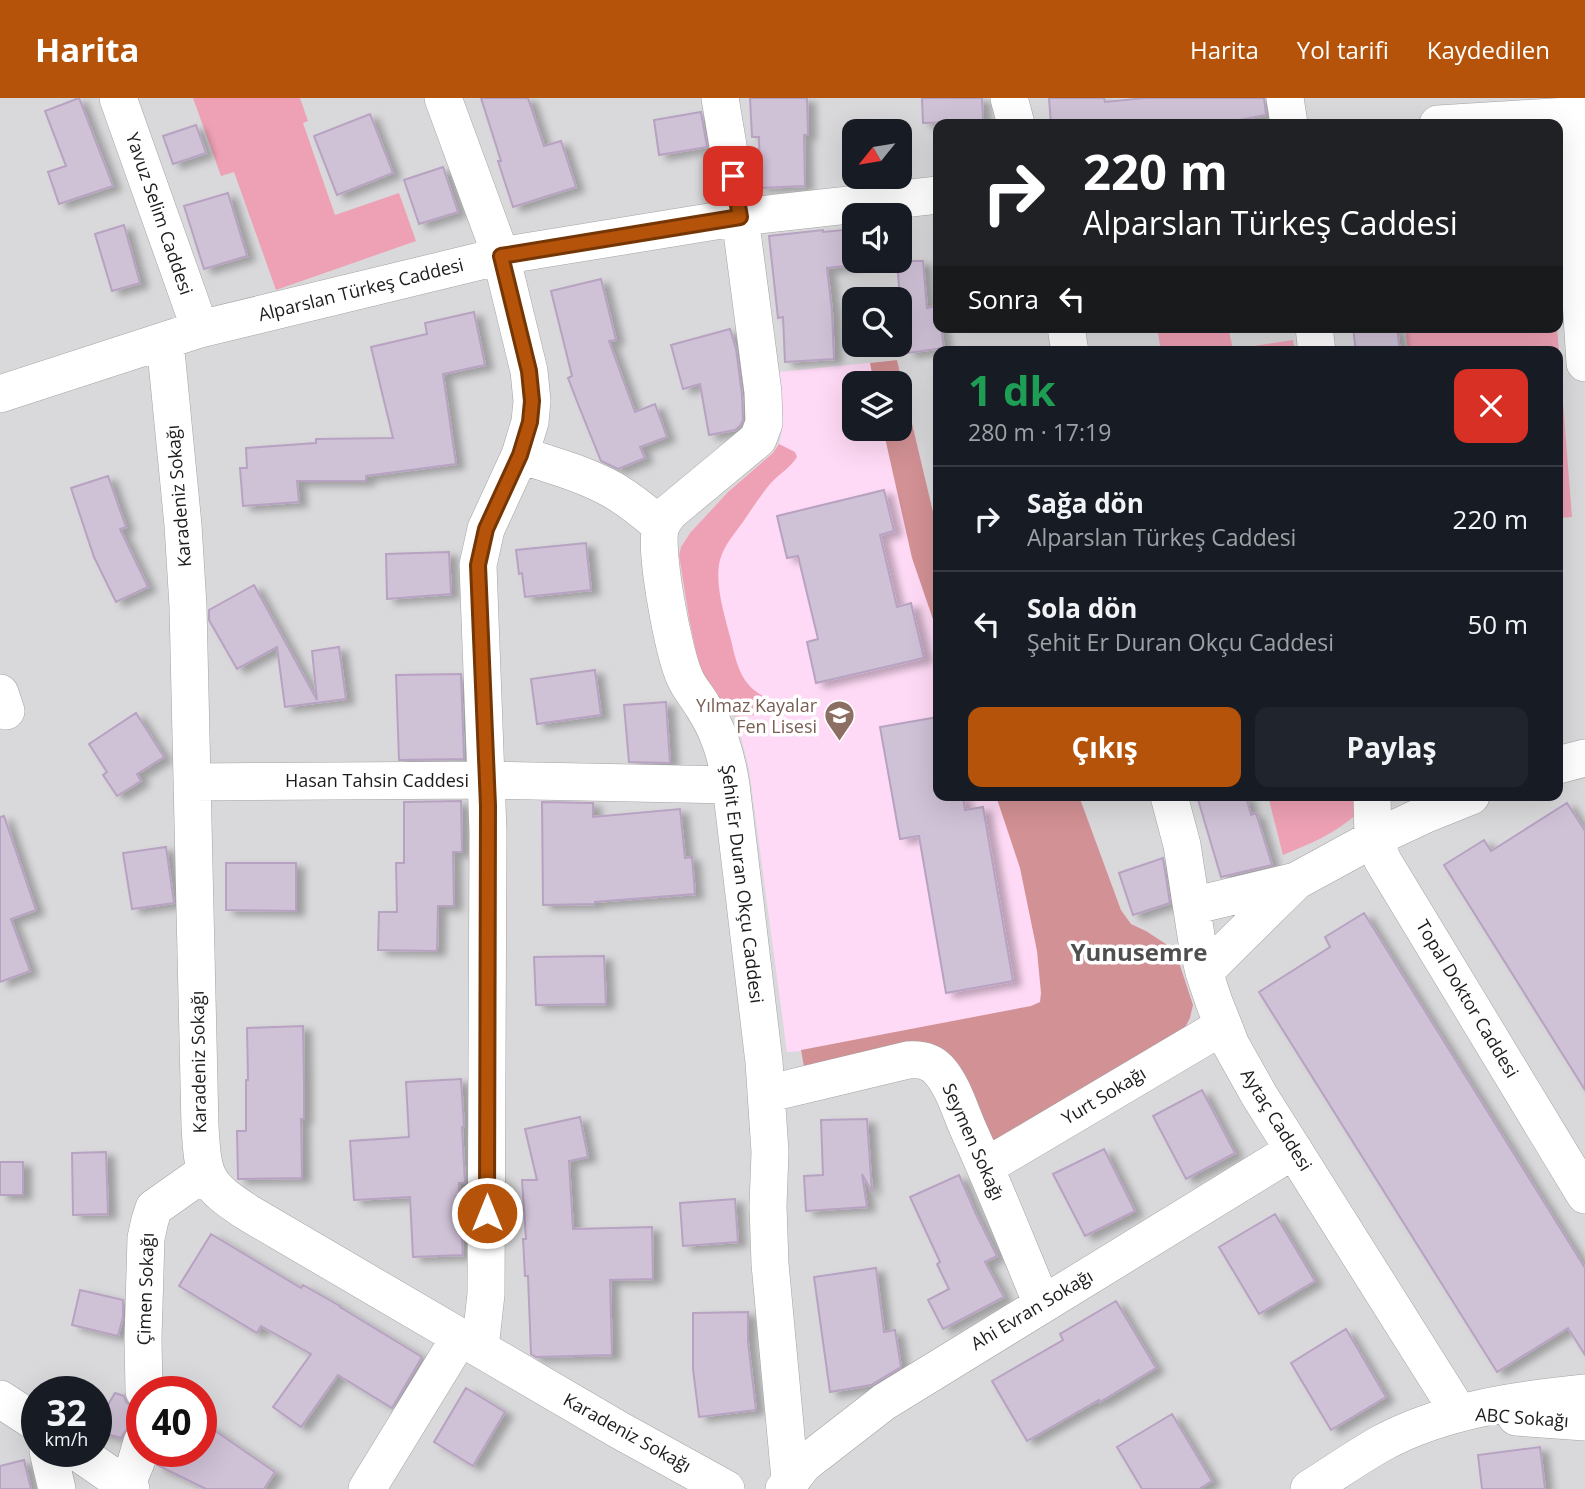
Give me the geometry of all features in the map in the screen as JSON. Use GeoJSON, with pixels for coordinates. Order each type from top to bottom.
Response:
{"type":"FeatureCollection","features":[{"type":"Feature","properties":{"kind":"street","name":"Yavuz Selim Caddesi"},"geometry":{"type":"LineString","coordinates":[[118,98],[200,329]]}},
{"type":"Feature","properties":{"kind":"street"},"geometry":{"type":"LineString","coordinates":[[367,1489],[470,1342],[486,1294],[488,780],[478,565],[486,529],[520,455],[530,422],[532,401],[526,360],[501,256],[443,98]]}},
{"type":"Feature","properties":{"kind":"street"},"geometry":{"type":"LineString","coordinates":[[520,455],[581,475],[612,490],[661,526],[670,512],[758,439],[764,423],[763,392],[740,217],[720,98]]}},
{"type":"Feature","properties":{"kind":"street"},"geometry":{"type":"LineString","coordinates":[[1009,98],[1015,119]]}},
{"type":"Feature","properties":{"kind":"street"},"geometry":{"type":"LineString","coordinates":[[1285,98],[1288,119]]}},
{"type":"Feature","properties":{"kind":"street"},"geometry":{"type":"LineString","coordinates":[[1515,119],[1577,115],[1585,363]]}},
{"type":"Feature","properties":{"kind":"street","name":"Alparslan Türkeş Caddesi"},"geometry":{"type":"LineString","coordinates":[[0,394],[200,329],[501,256],[740,217],[933,196]]}},
{"type":"Feature","properties":{"kind":"street","name":"Karadeniz Sokağı"},"geometry":{"type":"LineString","coordinates":[[164,341],[188,607],[200,1126],[205,1172],[225,1198],[619,1430],[726,1489]]}},
{"type":"Feature","properties":{"kind":"street","name":"Şehit Er Duran Okçu Caddesi"},"geometry":{"type":"LineString","coordinates":[[661,526],[659,544],[676,654],[685,681],[719,734],[731,785],[766,1094],[770,1152],[770,1264],[787,1484]]}},
{"type":"Feature","properties":{"kind":"street"},"geometry":{"type":"LineString","coordinates":[[1563,764],[1585,758]]}},
{"type":"Feature","properties":{"kind":"street","name":"Hasan Tahsin Caddesi"},"geometry":{"type":"LineString","coordinates":[[191,782],[488,780],[731,785]]}},
{"type":"Feature","properties":{"kind":"street","name":"Aytaç Caddesi"},"geometry":{"type":"LineString","coordinates":[[1170,801],[1182,845],[1197,942],[1214,1002],[1231,1045],[1459,1413]]}},
{"type":"Feature","properties":{"kind":"street","name":"Topal Doktor Caddesi"},"geometry":{"type":"LineString","coordinates":[[1372,801],[1373,839],[1383,861],[1585,1195]]}},
{"type":"Feature","properties":{"kind":"street"},"geometry":{"type":"LineString","coordinates":[[1192,906],[1296,881],[1373,839],[1458,801]]}},
{"type":"Feature","properties":{"kind":"street"},"geometry":{"type":"LineString","coordinates":[[1205,972],[1296,881]]}},
{"type":"Feature","properties":{"kind":"street","name":"Yurt Sokağı"},"geometry":{"type":"LineString","coordinates":[[985,1167],[1223,1026]]}},
{"type":"Feature","properties":{"kind":"street","name":"Seymen Sokağı"},"geometry":{"type":"LineString","coordinates":[[766,1094],[908,1060],[919,1059],[937,1068],[949,1087],[985,1167],[1042,1304]]}},
{"type":"Feature","properties":{"kind":"street","name":"Ahi Evran Sokağı"},"geometry":{"type":"LineString","coordinates":[[787,1484],[804,1464],[884,1402],[1294,1150]]}},
{"type":"Feature","properties":{"kind":"street","name":"Çimen Sokağı"},"geometry":{"type":"LineString","coordinates":[[144,1376],[146,1238],[150,1220],[154,1208],[205,1172]]}},
{"type":"Feature","properties":{"kind":"street"},"geometry":{"type":"LineString","coordinates":[[1309,1489],[1382,1443],[1459,1413],[1585,1393]]}},
{"type":"Feature","properties":{"kind":"street"},"geometry":{"type":"LineString","coordinates":[[0,1399],[21,1413]]}},
{"type":"Feature","properties":{"kind":"street","name":"ABC Sokağı"},"geometry":{"type":"LineString","coordinates":[[1459,1413],[1585,1422]]}},
{"type":"Feature","properties":{"kind":"street"},"geometry":{"type":"LineString","coordinates":[[52,1467],[57,1489]]}},
{"type":"Feature","properties":{"kind":"street"},"geometry":{"type":"LineString","coordinates":[[99,1467],[128,1487],[134,1467]]}},
{"type":"Feature","properties":{"kind":"shaded area"},"geometry":{"type":"Polygon","coordinates":[[[0,98],[1585,98],[1585,1489],[0,1489],[0,98]]]}},
{"type":"Feature","properties":{"kind":"shaded area"},"geometry":{"type":"Polygon","coordinates":[[[193,98],[300,98],[308,121],[303,123],[335,215],[399,193],[416,241],[276,290],[234,172],[221,176],[193,98]]]}},
{"type":"Feature","properties":{"kind":"shaded area"},"geometry":{"type":"Polygon","coordinates":[[[1158,333],[1229,333],[1232,346],[1160,346],[1158,333]]]}},
{"type":"Feature","properties":{"kind":"shaded area"},"geometry":{"type":"Polygon","coordinates":[[[1406,333],[1557,333],[1558,346],[1407,346],[1406,333]]]}},
{"type":"Feature","properties":{"kind":"shaded area"},"geometry":{"type":"Polygon","coordinates":[[[1293,340],[1294,346],[1253,346],[1293,340]]]}},
{"type":"Feature","properties":{"kind":"shaded area","name":"Yılmaz Kayalar Fen Lisesi"},"geometry":{"type":"Polygon","coordinates":[[[897,360],[900,371],[842,371],[842,441],[912,441],[912,423],[933,512],[933,801],[1081,801],[1121,910],[1131,924],[1175,950],[1193,1005],[1190,1018],[950,1060],[804,1067],[801,1051],[787,1052],[749,769],[736,717],[722,703],[689,618],[679,555],[690,533],[728,492],[773,453],[779,444],[782,429],[779,372],[897,360]]]}},
{"type":"Feature","properties":{"kind":"shaded area"},"geometry":{"type":"Polygon","coordinates":[[[897,360],[900,371],[872,371],[870,363],[897,360]]]}},
{"type":"Feature","properties":{"kind":"shaded area"},"geometry":{"type":"Polygon","coordinates":[[[1563,403],[1572,517],[1563,518],[1563,403]]]}},
{"type":"Feature","properties":{"kind":"shaded area"},"geometry":{"type":"Polygon","coordinates":[[[912,423],[933,512],[933,619],[912,558],[886,441],[912,441],[912,423]]]}},
{"type":"Feature","properties":{"kind":"shaded area"},"geometry":{"type":"Polygon","coordinates":[[[779,444],[795,452],[797,457],[770,484],[731,539],[720,560],[718,579],[721,600],[740,670],[749,685],[775,702],[776,709],[772,713],[736,717],[701,675],[679,555],[690,533],[728,492],[773,453],[779,444]]]}},
{"type":"Feature","properties":{"kind":"shaded area"},"geometry":{"type":"Polygon","coordinates":[[[998,801],[1081,801],[1121,910],[1131,924],[1175,950],[1193,1005],[1183,1031],[989,1146],[950,1060],[804,1067],[801,1050],[1031,1006],[1040,1002],[1037,951],[1020,868],[998,801]]]}},
{"type":"Feature","properties":{"kind":"shaded area"},"geometry":{"type":"Polygon","coordinates":[[[1269,801],[1357,801],[1358,813],[1350,820],[1313,842],[1283,855],[1269,801]]]}},
{"type":"Feature","properties":{"kind":"building"},"geometry":{"type":"Polygon","coordinates":[[[79,98],[113,186],[59,204],[48,172],[66,166],[45,111],[79,98]]]}},
{"type":"Feature","properties":{"kind":"building"},"geometry":{"type":"Polygon","coordinates":[[[481,98],[528,98],[544,146],[561,141],[576,187],[513,207],[481,98]]]}},
{"type":"Feature","properties":{"kind":"building"},"geometry":{"type":"Polygon","coordinates":[[[750,98],[807,98],[808,135],[804,135],[805,186],[760,188],[759,137],[752,137],[750,98]]]}},
{"type":"Feature","properties":{"kind":"building"},"geometry":{"type":"Polygon","coordinates":[[[922,98],[982,98],[983,119],[933,119],[933,123],[923,123],[922,98]]]}},
{"type":"Feature","properties":{"kind":"building"},"geometry":{"type":"Polygon","coordinates":[[[1049,98],[1104,98],[1105,102],[1145,98],[1264,98],[1266,115],[1245,119],[1051,119],[1049,98]]]}},
{"type":"Feature","properties":{"kind":"building"},"geometry":{"type":"Polygon","coordinates":[[[701,112],[707,147],[659,155],[654,120],[701,112]]]}},
{"type":"Feature","properties":{"kind":"building"},"geometry":{"type":"Polygon","coordinates":[[[370,114],[393,173],[337,195],[314,136],[370,114]]]}},
{"type":"Feature","properties":{"kind":"building"},"geometry":{"type":"Polygon","coordinates":[[[196,125],[206,153],[173,164],[163,136],[196,125]]]}},
{"type":"Feature","properties":{"kind":"building"},"geometry":{"type":"Polygon","coordinates":[[[443,167],[458,212],[419,224],[404,180],[443,167]]]}},
{"type":"Feature","properties":{"kind":"building"},"geometry":{"type":"Polygon","coordinates":[[[228,193],[247,256],[204,269],[184,206],[228,193]]]}},
{"type":"Feature","properties":{"kind":"building"},"geometry":{"type":"Polygon","coordinates":[[[124,225],[140,283],[112,291],[95,234],[124,225]]]}},
{"type":"Feature","properties":{"kind":"building"},"geometry":{"type":"Polygon","coordinates":[[[842,230],[842,266],[827,268],[834,359],[785,362],[783,317],[778,318],[769,236],[842,230]]]}},
{"type":"Feature","properties":{"kind":"building"},"geometry":{"type":"Polygon","coordinates":[[[912,261],[923,261],[927,308],[933,307],[933,333],[942,333],[944,346],[933,346],[933,350],[912,352],[912,287],[899,287],[898,273],[912,273],[912,261]]]}},
{"type":"Feature","properties":{"kind":"building"},"geometry":{"type":"Polygon","coordinates":[[[601,279],[616,340],[609,341],[635,412],[655,404],[667,437],[640,447],[645,458],[618,469],[601,461],[568,378],[572,376],[551,291],[601,279]]]}},
{"type":"Feature","properties":{"kind":"building"},"geometry":{"type":"Polygon","coordinates":[[[474,312],[485,365],[443,374],[456,464],[366,476],[366,481],[297,481],[299,502],[243,506],[240,468],[247,468],[246,448],[316,443],[316,439],[393,438],[371,347],[427,334],[425,323],[474,312]]]}},
{"type":"Feature","properties":{"kind":"building"},"geometry":{"type":"Polygon","coordinates":[[[730,329],[736,349],[743,420],[735,430],[709,435],[700,384],[683,389],[671,345],[730,329]]]}},
{"type":"Feature","properties":{"kind":"building"},"geometry":{"type":"Polygon","coordinates":[[[1354,333],[1398,333],[1399,346],[1355,346],[1354,333]]]}},
{"type":"Feature","properties":{"kind":"building"},"geometry":{"type":"Polygon","coordinates":[[[108,476],[126,527],[120,529],[148,587],[116,602],[94,557],[71,488],[108,476]]]}},
{"type":"Feature","properties":{"kind":"building"},"geometry":{"type":"Polygon","coordinates":[[[884,490],[894,531],[880,535],[897,607],[911,603],[924,658],[816,683],[807,642],[818,639],[798,556],[787,558],[777,516],[884,490]]]}},
{"type":"Feature","properties":{"kind":"building"},"geometry":{"type":"Polygon","coordinates":[[[586,543],[591,590],[525,597],[516,550],[586,543]]]}},
{"type":"Feature","properties":{"kind":"building"},"geometry":{"type":"Polygon","coordinates":[[[449,552],[451,594],[387,599],[386,554],[449,552]]]}},
{"type":"Feature","properties":{"kind":"building"},"geometry":{"type":"Polygon","coordinates":[[[254,585],[317,700],[312,651],[339,647],[346,699],[285,707],[277,647],[237,669],[209,620],[209,610],[254,585]]]}},
{"type":"Feature","properties":{"kind":"building"},"geometry":{"type":"Polygon","coordinates":[[[595,670],[601,715],[537,724],[531,679],[595,670]]]}},
{"type":"Feature","properties":{"kind":"building"},"geometry":{"type":"Polygon","coordinates":[[[461,674],[464,759],[399,760],[396,675],[461,674]]]}},
{"type":"Feature","properties":{"kind":"building"},"geometry":{"type":"Polygon","coordinates":[[[666,702],[670,763],[629,762],[624,705],[666,702]]]}},
{"type":"Feature","properties":{"kind":"building"},"geometry":{"type":"Polygon","coordinates":[[[136,713],[164,757],[137,774],[141,781],[117,796],[103,775],[107,772],[89,744],[136,713]]]}},
{"type":"Feature","properties":{"kind":"building"},"geometry":{"type":"Polygon","coordinates":[[[933,718],[933,801],[964,801],[965,810],[983,807],[1013,981],[946,993],[919,836],[900,839],[880,727],[933,718]]]}},
{"type":"Feature","properties":{"kind":"building"},"geometry":{"type":"Polygon","coordinates":[[[461,801],[462,852],[453,852],[454,906],[438,906],[437,951],[378,950],[379,912],[397,912],[396,863],[404,863],[404,802],[461,801]]]}},
{"type":"Feature","properties":{"kind":"building"},"geometry":{"type":"Polygon","coordinates":[[[1198,801],[1247,801],[1251,815],[1256,813],[1272,865],[1221,877],[1198,801]]]}},
{"type":"Feature","properties":{"kind":"building"},"geometry":{"type":"Polygon","coordinates":[[[542,802],[593,803],[593,817],[680,809],[685,858],[692,857],[695,894],[595,904],[543,905],[542,802]]]}},
{"type":"Feature","properties":{"kind":"building"},"geometry":{"type":"Polygon","coordinates":[[[1567,803],[1585,831],[1585,1090],[1444,865],[1484,840],[1491,851],[1567,803]]]}},
{"type":"Feature","properties":{"kind":"building"},"geometry":{"type":"Polygon","coordinates":[[[4,816],[36,910],[11,919],[30,971],[0,982],[0,817],[4,816]]]}},
{"type":"Feature","properties":{"kind":"building"},"geometry":{"type":"Polygon","coordinates":[[[166,847],[174,903],[132,909],[123,853],[166,847]]]}},
{"type":"Feature","properties":{"kind":"building"},"geometry":{"type":"Polygon","coordinates":[[[1163,858],[1170,903],[1133,915],[1119,873],[1163,858]]]}},
{"type":"Feature","properties":{"kind":"building"},"geometry":{"type":"Polygon","coordinates":[[[226,863],[296,863],[296,911],[226,910],[226,863]]]}},
{"type":"Feature","properties":{"kind":"building"},"geometry":{"type":"Polygon","coordinates":[[[1364,913],[1585,1268],[1585,1355],[1568,1328],[1497,1372],[1259,992],[1330,947],[1325,937],[1364,913]]]}},
{"type":"Feature","properties":{"kind":"building"},"geometry":{"type":"Polygon","coordinates":[[[604,956],[606,1004],[536,1005],[534,957],[604,956]]]}},
{"type":"Feature","properties":{"kind":"building"},"geometry":{"type":"Polygon","coordinates":[[[303,1026],[302,1178],[238,1179],[237,1131],[246,1131],[247,1028],[303,1026]]]}},
{"type":"Feature","properties":{"kind":"building"},"geometry":{"type":"Polygon","coordinates":[[[461,1079],[465,1183],[459,1183],[463,1255],[413,1257],[410,1197],[354,1200],[350,1141],[409,1137],[406,1082],[461,1079]]]}},
{"type":"Feature","properties":{"kind":"building"},"geometry":{"type":"Polygon","coordinates":[[[1202,1090],[1235,1153],[1186,1179],[1153,1116],[1202,1090]]]}},
{"type":"Feature","properties":{"kind":"building"},"geometry":{"type":"Polygon","coordinates":[[[580,1117],[588,1157],[569,1161],[573,1229],[652,1227],[653,1279],[610,1280],[612,1355],[536,1357],[531,1354],[522,1180],[537,1180],[525,1129],[580,1117]]]}},
{"type":"Feature","properties":{"kind":"building"},"geometry":{"type":"Polygon","coordinates":[[[867,1119],[872,1192],[862,1174],[867,1207],[806,1211],[804,1176],[823,1175],[821,1120],[867,1119]]]}},
{"type":"Feature","properties":{"kind":"building"},"geometry":{"type":"Polygon","coordinates":[[[1104,1149],[1135,1211],[1085,1236],[1053,1174],[1104,1149]]]}},
{"type":"Feature","properties":{"kind":"building"},"geometry":{"type":"Polygon","coordinates":[[[106,1152],[108,1214],[73,1215],[72,1153],[106,1152]]]}},
{"type":"Feature","properties":{"kind":"building"},"geometry":{"type":"Polygon","coordinates":[[[0,1162],[23,1162],[23,1195],[0,1195],[0,1162]]]}},
{"type":"Feature","properties":{"kind":"building"},"geometry":{"type":"Polygon","coordinates":[[[959,1175],[997,1256],[985,1262],[1004,1297],[943,1329],[928,1300],[949,1289],[937,1264],[940,1262],[910,1197],[959,1175]]]}},
{"type":"Feature","properties":{"kind":"building"},"geometry":{"type":"Polygon","coordinates":[[[735,1199],[738,1242],[683,1246],[680,1203],[735,1199]]]}},
{"type":"Feature","properties":{"kind":"building"},"geometry":{"type":"Polygon","coordinates":[[[1275,1214],[1315,1281],[1259,1314],[1219,1247],[1275,1214]]]}},
{"type":"Feature","properties":{"kind":"building"},"geometry":{"type":"Polygon","coordinates":[[[211,1234],[301,1288],[303,1285],[340,1306],[422,1357],[392,1408],[338,1375],[301,1427],[273,1407],[311,1354],[261,1326],[257,1333],[179,1286],[211,1234]]]}},
{"type":"Feature","properties":{"kind":"building"},"geometry":{"type":"Polygon","coordinates":[[[876,1268],[884,1332],[895,1330],[901,1367],[871,1385],[830,1392],[814,1277],[876,1268]]]}},
{"type":"Feature","properties":{"kind":"building"},"geometry":{"type":"Polygon","coordinates":[[[80,1290],[123,1300],[123,1317],[118,1336],[72,1325],[80,1290]]]}},
{"type":"Feature","properties":{"kind":"building"},"geometry":{"type":"Polygon","coordinates":[[[1116,1301],[1156,1368],[1027,1441],[992,1381],[1063,1340],[1060,1334],[1116,1301]]]}},
{"type":"Feature","properties":{"kind":"building"},"geometry":{"type":"Polygon","coordinates":[[[748,1312],[748,1342],[756,1410],[699,1417],[693,1369],[693,1313],[748,1312]]]}},
{"type":"Feature","properties":{"kind":"building"},"geometry":{"type":"Polygon","coordinates":[[[1346,1329],[1386,1397],[1331,1430],[1291,1363],[1346,1329]]]}},
{"type":"Feature","properties":{"kind":"building"},"geometry":{"type":"Polygon","coordinates":[[[466,1388],[505,1412],[473,1466],[434,1442],[466,1388]]]}},
{"type":"Feature","properties":{"kind":"building"},"geometry":{"type":"Polygon","coordinates":[[[115,1393],[124,1396],[126,1402],[126,1430],[121,1438],[112,1435],[112,1398],[115,1393]]]}},
{"type":"Feature","properties":{"kind":"building"},"geometry":{"type":"Polygon","coordinates":[[[1172,1414],[1212,1481],[1199,1489],[1142,1489],[1117,1447],[1172,1414]]]}},
{"type":"Feature","properties":{"kind":"building"},"geometry":{"type":"Polygon","coordinates":[[[217,1432],[275,1472],[264,1489],[206,1489],[161,1467],[217,1467],[217,1432]]]}},
{"type":"Feature","properties":{"kind":"building"},"geometry":{"type":"Polygon","coordinates":[[[1540,1447],[1545,1489],[1482,1489],[1478,1455],[1540,1447]]]}},
{"type":"Feature","properties":{"kind":"building"},"geometry":{"type":"Polygon","coordinates":[[[21,1461],[21,1467],[26,1467],[31,1489],[0,1489],[0,1466],[21,1461]]]}},
{"type":"Feature","properties":{"kind":"place","name":"Yılmaz Kayalar Fen Lisesi"},"geometry":{"type":"Point","coordinates":[840,743]}},
{"type":"Feature","properties":{"kind":"district","name":"Yunusemre"},"geometry":{"type":"Point","coordinates":[1139,953]}},
{"type":"Feature","properties":{"kind":"route"},"geometry":{"type":"LineString","coordinates":[[487,1213],[488,780],[478,565],[486,529],[520,455],[530,422],[532,401],[529,371],[501,256],[740,217],[733,176]]}}]}
